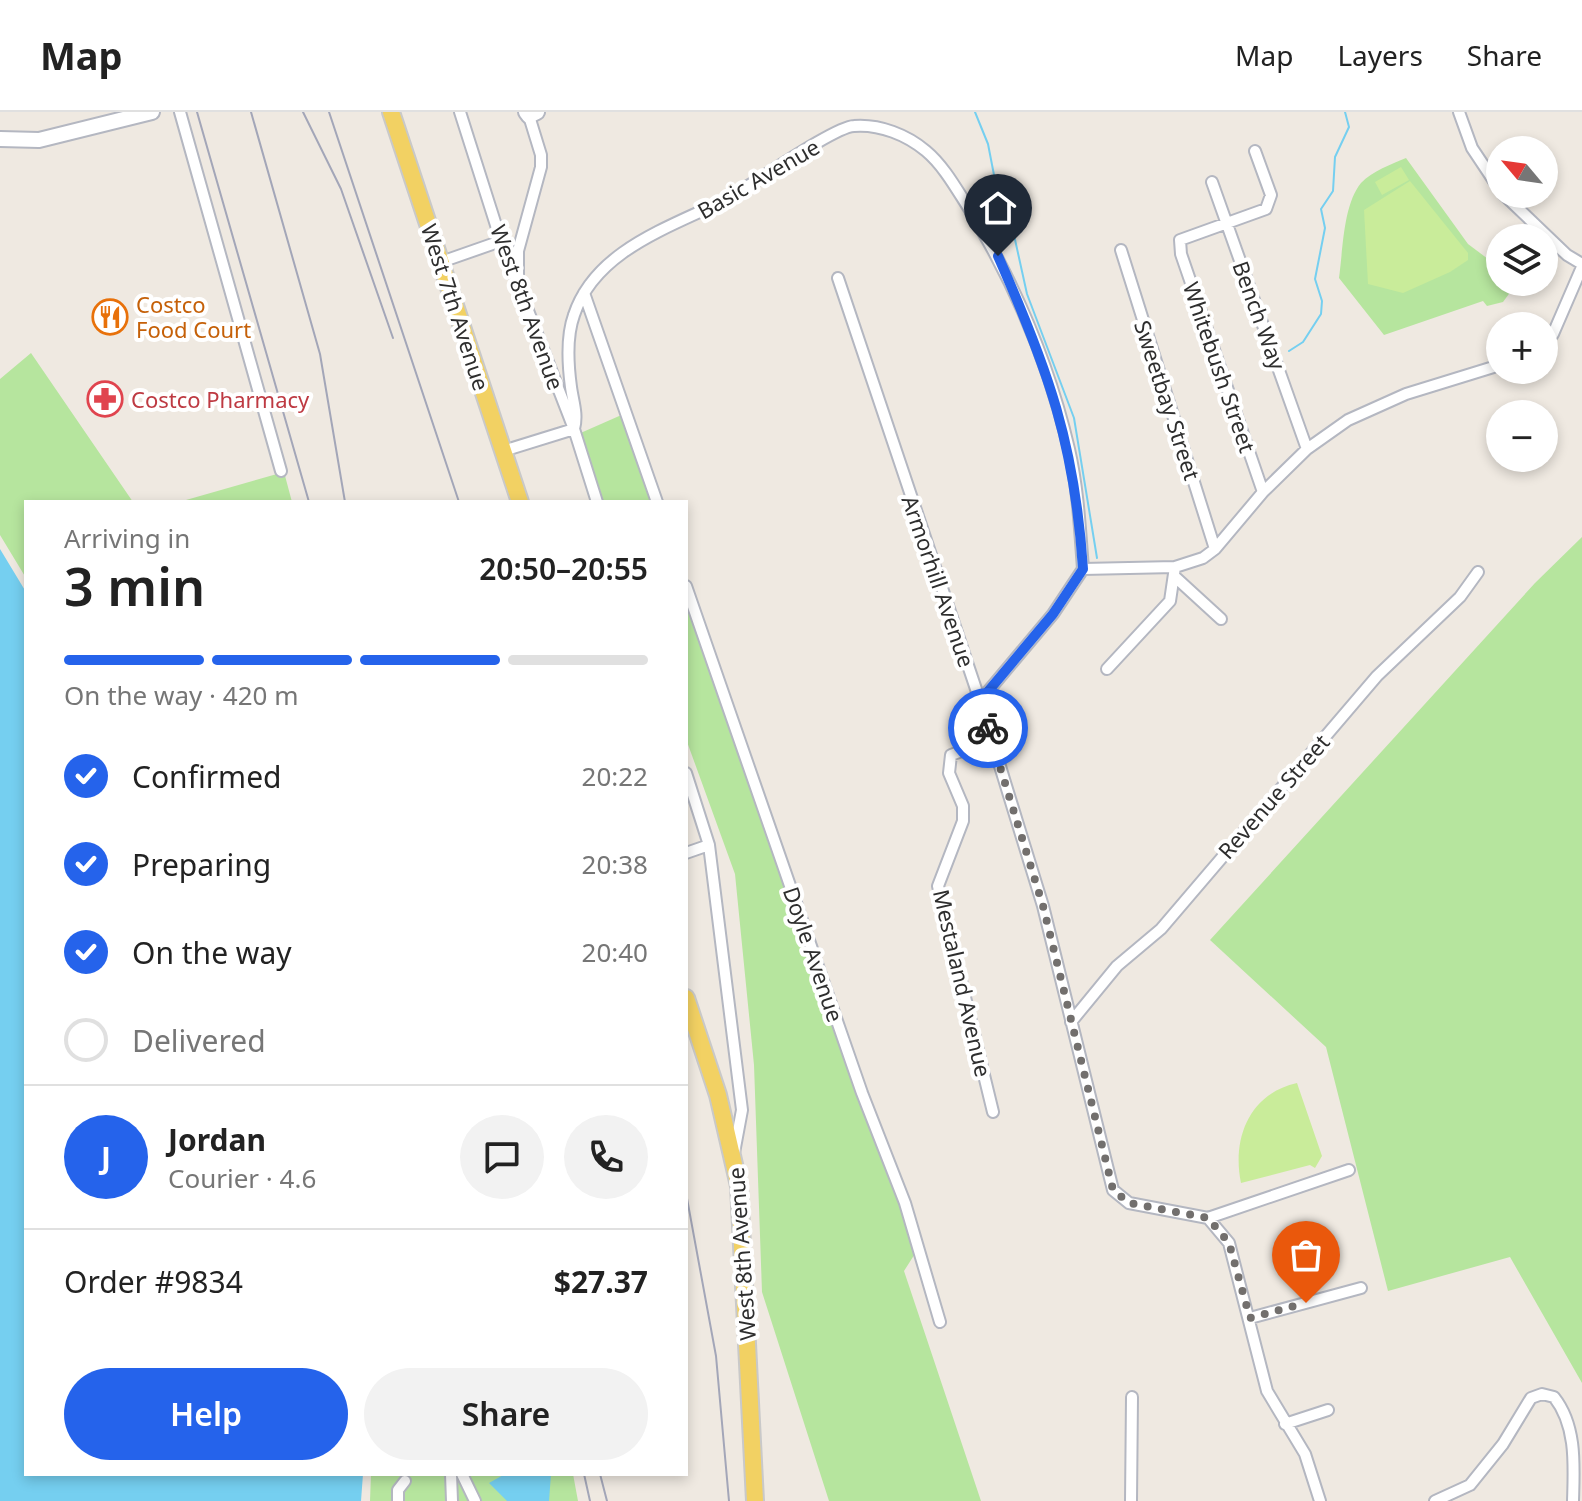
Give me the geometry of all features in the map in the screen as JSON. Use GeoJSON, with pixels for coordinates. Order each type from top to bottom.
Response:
{"type":"FeatureCollection","features":[{"type":"Feature","properties":{"kind":"main road","name":"West 7th Avenue"},"geometry":{"type":"LineString","coordinates":[[391,112],[519,500]]}},
{"type":"Feature","properties":{"kind":"main road"},"geometry":{"type":"LineString","coordinates":[[688,1004],[734,1154]]}},
{"type":"Feature","properties":{"kind":"main road","name":"West 8th Avenue"},"geometry":{"type":"LineString","coordinates":[[734,1154],[743,1222],[755,1501]]}},
{"type":"Feature","properties":{"kind":"street"},"geometry":{"type":"LineString","coordinates":[[104,124],[121,112]]}},
{"type":"Feature","properties":{"kind":"street"},"geometry":{"type":"LineString","coordinates":[[0,139],[39,140],[152,112]]}},
{"type":"Feature","properties":{"kind":"street"},"geometry":{"type":"LineString","coordinates":[[180,112],[281,471]]}},
{"type":"Feature","properties":{"kind":"street","name":"West 8th Avenue"},"geometry":{"type":"LineString","coordinates":[[460,112],[501,241],[574,429],[596,500]]}},
{"type":"Feature","properties":{"kind":"street"},"geometry":{"type":"LineString","coordinates":[[1459,112],[1472,148],[1486,169]]}},
{"type":"Feature","properties":{"kind":"street"},"geometry":{"type":"LineString","coordinates":[[520,292],[518,251],[541,167],[531,113]]}},
{"type":"Feature","properties":{"kind":"street","name":"Basic Avenue"},"geometry":{"type":"LineString","coordinates":[[574,429],[576,416],[569,349],[573,316],[593,280],[630,247],[749,188],[851,126],[897,132],[928,152],[953,183],[998,256],[1041,353],[1070,453],[1083,569]]}},
{"type":"Feature","properties":{"kind":"street"},"geometry":{"type":"LineString","coordinates":[[1226,222],[1266,209],[1271,195],[1255,151]]}},
{"type":"Feature","properties":{"kind":"street","name":"Bench Way"},"geometry":{"type":"LineString","coordinates":[[1212,182],[1307,449]]}},
{"type":"Feature","properties":{"kind":"street"},"geometry":{"type":"LineString","coordinates":[[1519,208],[1567,255],[1582,265],[1558,322]]}},
{"type":"Feature","properties":{"kind":"street","name":"Whitebush Street"},"geometry":{"type":"LineString","coordinates":[[1226,222],[1180,240],[1181,254],[1263,492]]}},
{"type":"Feature","properties":{"kind":"street"},"geometry":{"type":"LineString","coordinates":[[441,262],[501,241]]}},
{"type":"Feature","properties":{"kind":"street","name":"Sweetbay Street"},"geometry":{"type":"LineString","coordinates":[[1121,250],[1215,549]]}},
{"type":"Feature","properties":{"kind":"street","name":"Armorhill Avenue"},"geometry":{"type":"LineString","coordinates":[[838,278],[980,701],[1043,906],[1107,1176],[1113,1190],[1129,1203],[1208,1218]]}},
{"type":"Feature","properties":{"kind":"street"},"geometry":{"type":"LineString","coordinates":[[584,293],[656,500]]}},
{"type":"Feature","properties":{"kind":"street"},"geometry":{"type":"LineString","coordinates":[[980,701],[1053,614],[1083,569],[1174,571],[1203,558],[1215,549],[1263,492],[1307,449],[1348,420],[1401,395],[1486,369]]}},
{"type":"Feature","properties":{"kind":"street"},"geometry":{"type":"LineString","coordinates":[[503,451],[574,429]]}},
{"type":"Feature","properties":{"kind":"street"},"geometry":{"type":"LineString","coordinates":[[1174,571],[1221,619]]}},
{"type":"Feature","properties":{"kind":"street"},"geometry":{"type":"LineString","coordinates":[[1107,669],[1170,601],[1174,571]]}},
{"type":"Feature","properties":{"kind":"street","name":"Revenue Street"},"geometry":{"type":"LineString","coordinates":[[1071,1022],[1117,966],[1161,929],[1377,676],[1460,597],[1478,572]]}},
{"type":"Feature","properties":{"kind":"street","name":"Doyle Avenue"},"geometry":{"type":"LineString","coordinates":[[688,592],[862,1093],[905,1203],[940,1322]]}},
{"type":"Feature","properties":{"kind":"street","name":"Mestaland Avenue"},"geometry":{"type":"LineString","coordinates":[[992,740],[958,750],[948,763],[963,806],[963,821],[938,886],[993,1112]]}},
{"type":"Feature","properties":{"kind":"street","name":"West 8th Avenue"},"geometry":{"type":"LineString","coordinates":[[688,779],[709,845],[742,1110],[734,1154]]}},
{"type":"Feature","properties":{"kind":"street"},"geometry":{"type":"LineString","coordinates":[[688,852],[709,845]]}},
{"type":"Feature","properties":{"kind":"street"},"geometry":{"type":"LineString","coordinates":[[1320,1501],[1305,1454],[1267,1391],[1229,1243],[1208,1218],[1349,1170]]}},
{"type":"Feature","properties":{"kind":"street"},"geometry":{"type":"LineString","coordinates":[[1250,1318],[1361,1288]]}},
{"type":"Feature","properties":{"kind":"street"},"geometry":{"type":"LineString","coordinates":[[1435,1501],[1470,1485],[1509,1435],[1531,1398],[1542,1394],[1554,1397],[1563,1409],[1572,1445],[1573,1501]]}},
{"type":"Feature","properties":{"kind":"street"},"geometry":{"type":"LineString","coordinates":[[1131,1501],[1132,1397]]}},
{"type":"Feature","properties":{"kind":"street"},"geometry":{"type":"LineString","coordinates":[[1285,1424],[1328,1410]]}},
{"type":"Feature","properties":{"kind":"street"},"geometry":{"type":"LineString","coordinates":[[451,1476],[452,1501]]}},
{"type":"Feature","properties":{"kind":"street"},"geometry":{"type":"LineString","coordinates":[[451,1486],[464,1477],[475,1501]]}},
{"type":"Feature","properties":{"kind":"street"},"geometry":{"type":"LineString","coordinates":[[398,1501],[398,1490],[405,1481]]}},
{"type":"Feature","properties":{"kind":"green space"},"geometry":{"type":"Polygon","coordinates":[[[1406,158],[1468,244],[1486,258],[1486,296],[1507,296],[1503,302],[1487,306],[1483,301],[1384,335],[1339,278],[1351,203],[1361,183],[1376,171],[1406,158]]]}},
{"type":"Feature","properties":{"kind":"green space"},"geometry":{"type":"Polygon","coordinates":[[[1401,167],[1409,180],[1382,195],[1375,182],[1401,167]]]}},
{"type":"Feature","properties":{"kind":"green space"},"geometry":{"type":"Polygon","coordinates":[[[1410,181],[1468,253],[1468,260],[1450,272],[1403,293],[1368,284],[1364,210],[1410,181]]]}},
{"type":"Feature","properties":{"kind":"green space"},"geometry":{"type":"Polygon","coordinates":[[[31,353],[132,500],[24,500],[24,575],[0,535],[0,379],[31,353]]]}},
{"type":"Feature","properties":{"kind":"green space"},"geometry":{"type":"Polygon","coordinates":[[[626,413],[656,500],[599,500],[576,435],[626,413]]]}},
{"type":"Feature","properties":{"kind":"green space"},"geometry":{"type":"Polygon","coordinates":[[[284,472],[291,500],[186,500],[284,472]]]}},
{"type":"Feature","properties":{"kind":"green space"},"geometry":{"type":"Polygon","coordinates":[[[1582,537],[1582,1383],[1510,1257],[1388,1291],[1326,1047],[1210,940],[1535,583],[1582,537]]]}},
{"type":"Feature","properties":{"kind":"green space"},"geometry":{"type":"Polygon","coordinates":[[[688,591],[918,1249],[904,1271],[981,1501],[829,1501],[762,1292],[754,1065],[735,874],[688,745],[688,591]]]}},
{"type":"Feature","properties":{"kind":"green space"},"geometry":{"type":"Polygon","coordinates":[[[1297,1083],[1322,1156],[1315,1168],[1310,1165],[1241,1183],[1239,1151],[1247,1121],[1266,1097],[1297,1083]]]}},
{"type":"Feature","properties":{"kind":"green space"},"geometry":{"type":"Polygon","coordinates":[[[371,1476],[573,1476],[578,1501],[370,1501],[371,1476]]]}},
{"type":"Feature","properties":{"kind":"water"},"geometry":{"type":"Polygon","coordinates":[[[0,549],[24,589],[24,1476],[363,1476],[361,1501],[0,1501],[0,549]]]}},
{"type":"Feature","properties":{"kind":"water"},"geometry":{"type":"Polygon","coordinates":[[[501,1476],[551,1476],[549,1501],[507,1501],[489,1483],[501,1476]]]}},
{"type":"Feature","properties":{"kind":"waterway"},"geometry":{"type":"LineString","coordinates":[[975,112],[988,144],[1000,206],[1014,235],[1027,294],[1074,418],[1097,558]]}},
{"type":"Feature","properties":{"kind":"waterway"},"geometry":{"type":"LineString","coordinates":[[1289,351],[1303,342],[1321,314],[1322,301],[1315,279],[1325,228],[1321,209],[1333,191],[1335,157],[1349,127],[1345,112]]}},
{"type":"Feature","properties":{"kind":"railway"},"geometry":{"type":"LineString","coordinates":[[197,112],[308,500]]}},
{"type":"Feature","properties":{"kind":"railway"},"geometry":{"type":"LineString","coordinates":[[251,112],[320,354],[345,500]]}},
{"type":"Feature","properties":{"kind":"railway"},"geometry":{"type":"LineString","coordinates":[[303,112],[341,189],[393,338]]}},
{"type":"Feature","properties":{"kind":"railway"},"geometry":{"type":"LineString","coordinates":[[329,112],[458,500]]}},
{"type":"Feature","properties":{"kind":"railway"},"geometry":{"type":"LineString","coordinates":[[688,1204],[716,1356],[729,1501]]}},
{"type":"Feature","properties":{"kind":"railway"},"geometry":{"type":"LineString","coordinates":[[584,1476],[590,1501]]}},
{"type":"Feature","properties":{"kind":"railway"},"geometry":{"type":"LineString","coordinates":[[601,1476],[607,1501]]}},
{"type":"Feature","properties":{"kind":"way so far"},"geometry":{"type":"LineString","coordinates":[[988,728],[1043,906],[1107,1176],[1113,1190],[1129,1203],[1208,1218],[1229,1243],[1250,1318],[1306,1303]]}},
{"type":"Feature","properties":{"kind":"place","name":"Costco Food Court"},"geometry":{"type":"Point","coordinates":[110,317]}},
{"type":"Feature","properties":{"kind":"place","name":"Costco Pharmacy"},"geometry":{"type":"Point","coordinates":[105,399]}},
{"type":"Feature","properties":{"kind":"route"},"geometry":{"type":"LineString","coordinates":[[988,728],[980,701],[1053,614],[1083,569],[1080,519],[1070,453],[1058,403],[1041,353],[998,256]]}}]}
